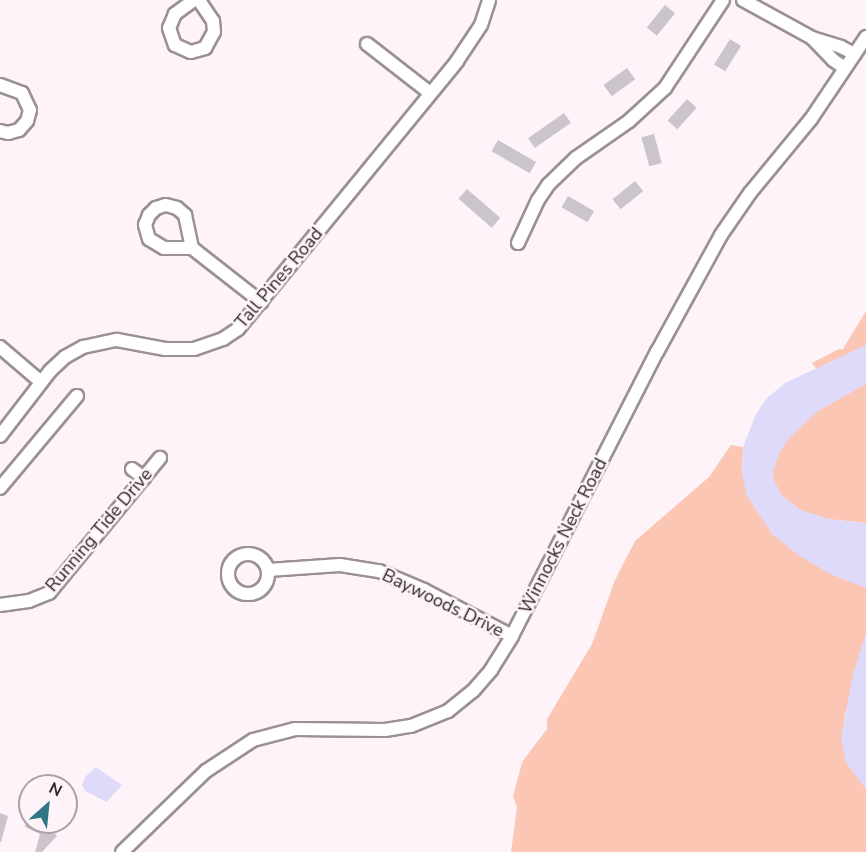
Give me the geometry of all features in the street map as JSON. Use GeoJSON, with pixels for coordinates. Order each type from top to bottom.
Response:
{"type":"FeatureCollection","features":[{"type":"Feature","properties":{"kind":"street","name":"Tall Pines Road"},"geometry":{"type":"LineString","coordinates":[[0,436],[41,382],[71,353],[99,342],[123,340],[182,350],[217,342],[238,329],[475,35],[489,0]]}},
{"type":"Feature","properties":{"kind":"street"},"geometry":{"type":"LineString","coordinates":[[518,243],[538,200],[548,185],[576,158],[629,121],[665,88],[723,0]]}},
{"type":"Feature","properties":{"kind":"street"},"geometry":{"type":"LineString","coordinates":[[743,0],[812,38],[841,47],[854,54]]}},
{"type":"Feature","properties":{"kind":"street","name":"Winnocks Neck Road"},"geometry":{"type":"LineString","coordinates":[[122,852],[206,771],[236,749],[260,737],[282,731],[310,728],[368,730],[403,728],[419,724],[448,711],[485,677],[512,636],[657,352],[721,235],[750,193],[811,119],[866,37]]}},
{"type":"Feature","properties":{"kind":"street"},"geometry":{"type":"LineString","coordinates":[[812,38],[827,56],[845,68]]}},
{"type":"Feature","properties":{"kind":"street"},"geometry":{"type":"LineString","coordinates":[[367,44],[430,93]]}},
{"type":"Feature","properties":{"kind":"street"},"geometry":{"type":"LineString","coordinates":[[0,85],[22,93],[30,110],[27,121],[19,130],[8,133],[0,131]]}},
{"type":"Feature","properties":{"kind":"street"},"geometry":{"type":"LineString","coordinates":[[192,248],[261,302]]}},
{"type":"Feature","properties":{"kind":"street"},"geometry":{"type":"LineString","coordinates":[[0,347],[41,382]]}},
{"type":"Feature","properties":{"kind":"street"},"geometry":{"type":"LineString","coordinates":[[0,488],[58,410],[77,396]]}},
{"type":"Feature","properties":{"kind":"street","name":"Running Tide Drive"},"geometry":{"type":"LineString","coordinates":[[0,605],[29,600],[49,592],[160,458]]}},
{"type":"Feature","properties":{"kind":"street"},"geometry":{"type":"LineString","coordinates":[[132,469],[144,478]]}},
{"type":"Feature","properties":{"kind":"street","name":"Baywoods Drive"},"geometry":{"type":"LineString","coordinates":[[268,570],[340,565],[379,571],[424,590],[512,636]]}},
{"type":"Feature","properties":{"kind":"shaded area"},"geometry":{"type":"Polygon","coordinates":[[[866,311],[866,523],[816,518],[785,503],[772,483],[773,458],[798,424],[837,397],[812,363],[843,349],[866,311]]]}},
{"type":"Feature","properties":{"kind":"shaded area"},"geometry":{"type":"Polygon","coordinates":[[[866,345],[866,384],[818,411],[789,438],[780,452],[773,471],[774,480],[781,495],[801,510],[829,519],[866,523],[866,588],[830,574],[798,555],[772,534],[747,496],[742,473],[743,447],[756,414],[767,398],[785,383],[866,345]]]}},
{"type":"Feature","properties":{"kind":"shaded area"},"geometry":{"type":"Polygon","coordinates":[[[731,445],[743,447],[742,473],[866,583],[866,644],[845,714],[843,735],[866,788],[866,852],[511,852],[517,807],[513,797],[522,762],[547,729],[547,719],[592,644],[615,580],[635,541],[709,477],[731,445]]]}},
{"type":"Feature","properties":{"kind":"shaded area"},"geometry":{"type":"Polygon","coordinates":[[[866,633],[866,789],[846,763],[841,738],[853,674],[866,633]]]}},
{"type":"Feature","properties":{"kind":"shaded area"},"geometry":{"type":"Polygon","coordinates":[[[96,767],[122,785],[107,802],[85,791],[82,785],[85,777],[96,767]]]}},
{"type":"Feature","properties":{"kind":"building"},"geometry":{"type":"Polygon","coordinates":[[[665,5],[675,13],[657,36],[647,28],[665,5]]]}},
{"type":"Feature","properties":{"kind":"building"},"geometry":{"type":"Polygon","coordinates":[[[730,39],[741,46],[725,71],[714,64],[730,39]]]}},
{"type":"Feature","properties":{"kind":"building"},"geometry":{"type":"Polygon","coordinates":[[[627,68],[635,79],[612,96],[604,85],[627,68]]]}},
{"type":"Feature","properties":{"kind":"building"},"geometry":{"type":"Polygon","coordinates":[[[687,99],[697,108],[677,129],[668,121],[687,99]]]}},
{"type":"Feature","properties":{"kind":"building"},"geometry":{"type":"Polygon","coordinates":[[[564,113],[571,123],[535,148],[528,138],[564,113]]]}},
{"type":"Feature","properties":{"kind":"building"},"geometry":{"type":"Polygon","coordinates":[[[654,134],[662,163],[649,166],[641,137],[654,134]]]}},
{"type":"Feature","properties":{"kind":"building"},"geometry":{"type":"Polygon","coordinates":[[[498,140],[536,162],[530,173],[492,151],[498,140]]]}},
{"type":"Feature","properties":{"kind":"building"},"geometry":{"type":"Polygon","coordinates":[[[635,181],[643,191],[621,209],[612,199],[635,181]]]}},
{"type":"Feature","properties":{"kind":"building"},"geometry":{"type":"Polygon","coordinates":[[[467,189],[500,218],[492,228],[458,199],[467,189]]]}},
{"type":"Feature","properties":{"kind":"building"},"geometry":{"type":"Polygon","coordinates":[[[568,196],[594,211],[587,222],[562,207],[568,196]]]}},
{"type":"Feature","properties":{"kind":"building"},"geometry":{"type":"Polygon","coordinates":[[[0,813],[8,816],[1,842],[0,842],[0,813]]]}},
{"type":"Feature","properties":{"kind":"building"},"geometry":{"type":"Polygon","coordinates":[[[40,834],[57,836],[42,852],[35,852],[40,834]]]}}]}
